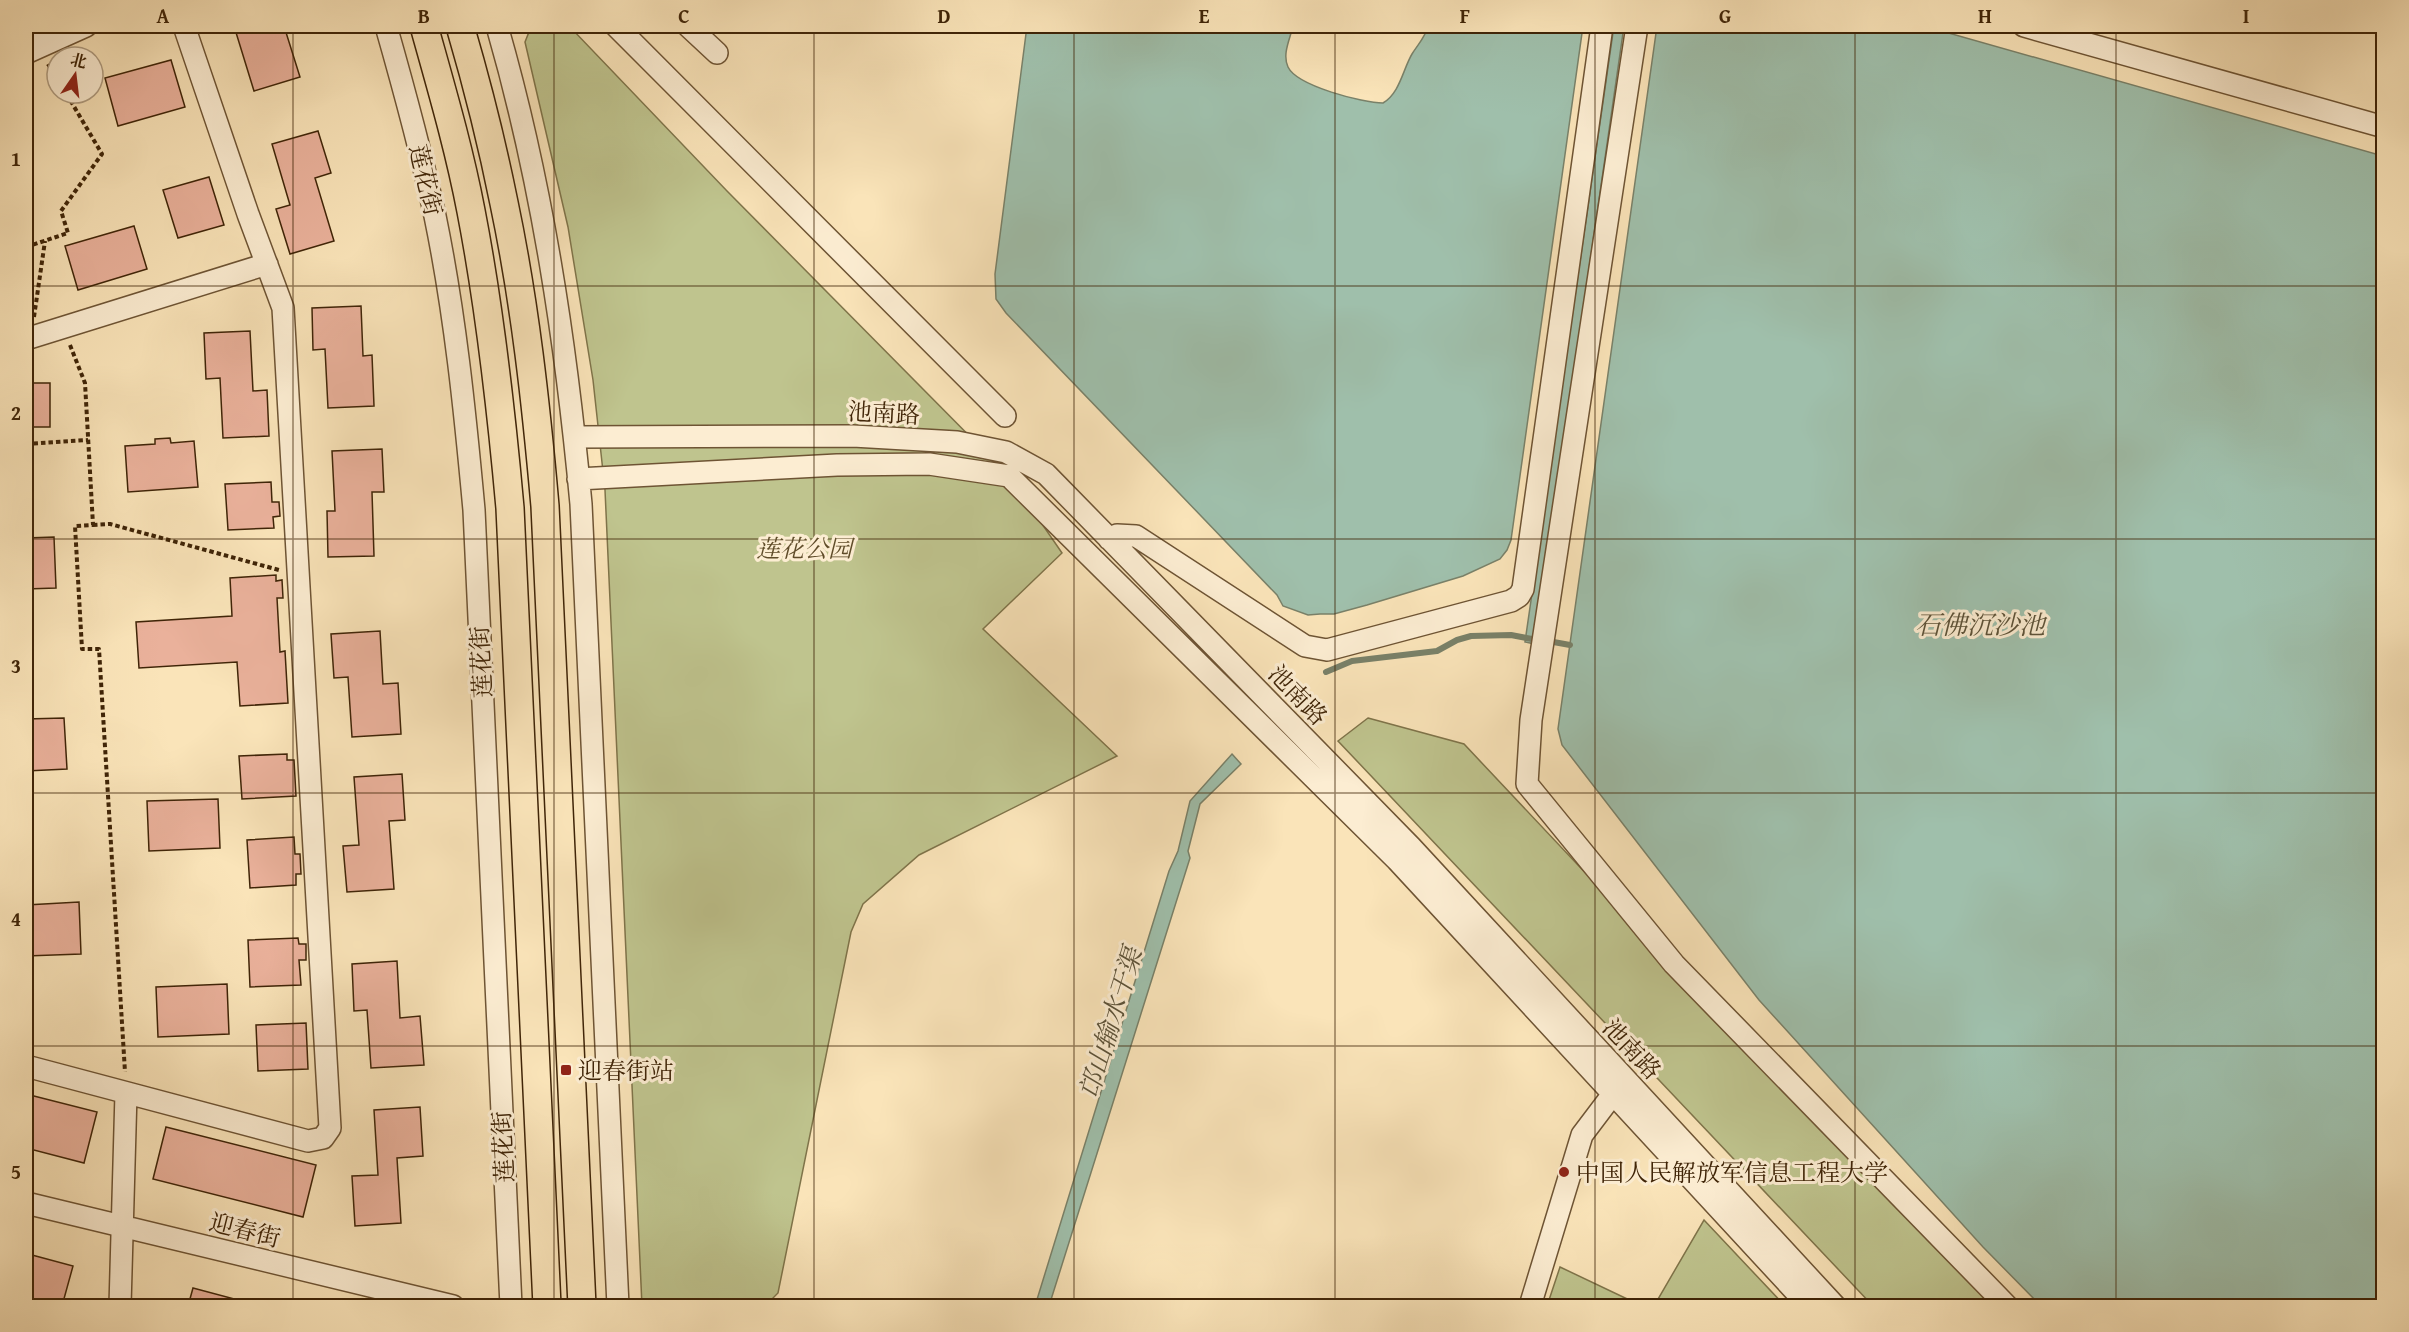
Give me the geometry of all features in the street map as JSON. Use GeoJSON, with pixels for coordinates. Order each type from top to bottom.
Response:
{"type":"FeatureCollection","features":[{"type":"Feature","properties":{"kind":"main road","name":"莲花街"},"geometry":{"type":"LineString","coordinates":[[424,26],[471,209],[501,402],[510,508],[547,1306]]}},
{"type":"Feature","properties":{"kind":"main road"},"geometry":{"type":"LineString","coordinates":[[460,26],[487,124],[504,203],[536,409],[545,506],[582,1306]]}},
{"type":"Feature","properties":{"kind":"street"},"geometry":{"type":"LineString","coordinates":[[28,26],[32,50],[86,26]]}},
{"type":"Feature","properties":{"kind":"street"},"geometry":{"type":"LineString","coordinates":[[26,1066],[308,1141],[323,1138],[330,1128],[283,308],[184,26]]}},
{"type":"Feature","properties":{"kind":"street","name":"莲花街"},"geometry":{"type":"LineString","coordinates":[[386,26],[418,141],[435,217],[465,406],[474,522],[511,1306]]}},
{"type":"Feature","properties":{"kind":"street"},"geometry":{"type":"LineString","coordinates":[[497,26],[540,196],[561,326],[579,479],[618,1306]]}},
{"type":"Feature","properties":{"kind":"street"},"geometry":{"type":"LineString","coordinates":[[616,26],[1005,416]]}},
{"type":"Feature","properties":{"kind":"street"},"geometry":{"type":"LineString","coordinates":[[688,26],[717,53]]}},
{"type":"Feature","properties":{"kind":"street"},"geometry":{"type":"LineString","coordinates":[[1109,539],[1117,535],[1136,536],[1305,646],[1315,650],[1327,651],[1511,601],[1519,596],[1523,589],[1602,26]]}},
{"type":"Feature","properties":{"kind":"street"},"geometry":{"type":"LineString","coordinates":[[1637,26],[1531,720],[1527,784],[1674,963],[2007,1306]]}},
{"type":"Feature","properties":{"kind":"street"},"geometry":{"type":"LineString","coordinates":[[2024,26],[2384,127]]}},
{"type":"Feature","properties":{"kind":"street"},"geometry":{"type":"LineString","coordinates":[[28,338],[267,264]]}},
{"type":"Feature","properties":{"kind":"street","name":"池南路"},"geometry":{"type":"LineString","coordinates":[[574,437],[853,436],[957,442],[1006,452],[1046,474],[1411,847],[1834,1306]]}},
{"type":"Feature","properties":{"kind":"street","name":"池南路"},"geometry":{"type":"LineString","coordinates":[[579,479],[837,465],[929,464],[1009,477],[1397,860],[1809,1306]]}},
{"type":"Feature","properties":{"kind":"street"},"geometry":{"type":"LineString","coordinates":[[120,1306],[126,1093]]}},
{"type":"Feature","properties":{"kind":"street"},"geometry":{"type":"LineString","coordinates":[[1530,1306],[1582,1135],[1613,1094]]}},
{"type":"Feature","properties":{"kind":"street","name":"迎春街"},"geometry":{"type":"LineString","coordinates":[[26,1203],[453,1306]]}},
{"type":"Feature","properties":{"kind":"path"},"geometry":{"type":"LineString","coordinates":[[26,247],[68,233],[61,211],[102,154],[73,105]]}},
{"type":"Feature","properties":{"kind":"path"},"geometry":{"type":"LineString","coordinates":[[28,338],[45,241]]}},
{"type":"Feature","properties":{"kind":"path"},"geometry":{"type":"LineString","coordinates":[[63,327],[84,374],[93,525]]}},
{"type":"Feature","properties":{"kind":"path"},"geometry":{"type":"LineString","coordinates":[[26,444],[88,440]]}},
{"type":"Feature","properties":{"kind":"path"},"geometry":{"type":"LineString","coordinates":[[126,1093],[99,649],[82,649],[75,526],[110,524],[298,575]]}},
{"type":"Feature","properties":{"kind":"green space","name":"莲花公园"},"geometry":{"type":"Polygon","coordinates":[[[535,26],[566,26],[572,29],[727,191],[1009,476],[1062,553],[983,629],[1117,756],[919,855],[863,904],[851,932],[778,1293],[770,1301],[769,1306],[642,1306],[605,490],[593,380],[568,227],[525,42],[529,32],[535,26]]]}},
{"type":"Feature","properties":{"kind":"green space"},"geometry":{"type":"Polygon","coordinates":[[[1368,718],[1464,744],[1993,1306],[1873,1306],[1338,741],[1368,718]]]}},
{"type":"Feature","properties":{"kind":"green space"},"geometry":{"type":"Polygon","coordinates":[[[1704,1220],[1785,1306],[1654,1306],[1704,1220]]]}},
{"type":"Feature","properties":{"kind":"green space"},"geometry":{"type":"Polygon","coordinates":[[[1560,1267],[1642,1306],[1547,1306],[1560,1267]]]}},
{"type":"Feature","properties":{"kind":"water"},"geometry":{"type":"Polygon","coordinates":[[[1027,26],[1293,26],[1287,46],[1286,62],[1294,74],[1304,81],[1331,92],[1383,103],[1389,99],[1397,87],[1428,26],[1583,26],[1511,540],[1500,559],[1463,576],[1334,614],[1308,615],[1283,606],[1277,595],[1006,313],[996,299],[995,274],[1027,26]]]}},
{"type":"Feature","properties":{"kind":"water"},"geometry":{"type":"Polygon","coordinates":[[[1614,26],[1624,26],[1535,644],[1525,642],[1614,26]]]}},
{"type":"Feature","properties":{"kind":"water","name":"石佛沉沙池"},"geometry":{"type":"Polygon","coordinates":[[[1657,26],[1924,26],[2383,156],[2383,1306],[2041,1306],[1983,1247],[1759,1000],[1562,745],[1558,729],[1657,26]]]}},
{"type":"Feature","properties":{"kind":"water"},"geometry":{"type":"Polygon","coordinates":[[[1232,754],[1241,764],[1200,804],[1188,851],[1190,858],[1049,1306],[1035,1306],[1169,871],[1178,851],[1190,801],[1232,754]]]}},
{"type":"Feature","properties":{"kind":"building"},"geometry":{"type":"Polygon","coordinates":[[[234,26],[284,26],[300,77],[254,91],[234,26]]]}},
{"type":"Feature","properties":{"kind":"building"},"geometry":{"type":"Polygon","coordinates":[[[171,60],[185,107],[118,126],[105,78],[171,60]]]}},
{"type":"Feature","properties":{"kind":"building"},"geometry":{"type":"Polygon","coordinates":[[[318,131],[331,173],[315,178],[334,241],[290,254],[276,209],[290,205],[272,144],[318,131]]]}},
{"type":"Feature","properties":{"kind":"building"},"geometry":{"type":"Polygon","coordinates":[[[209,177],[224,225],[178,238],[163,190],[209,177]]]}},
{"type":"Feature","properties":{"kind":"building"},"geometry":{"type":"Polygon","coordinates":[[[134,226],[147,269],[78,290],[65,246],[134,226]]]}},
{"type":"Feature","properties":{"kind":"building"},"geometry":{"type":"Polygon","coordinates":[[[361,306],[363,356],[372,355],[374,406],[328,408],[325,349],[313,350],[312,308],[361,306]]]}},
{"type":"Feature","properties":{"kind":"building"},"geometry":{"type":"Polygon","coordinates":[[[250,331],[253,391],[267,390],[269,436],[223,438],[220,378],[206,379],[204,333],[250,331]]]}},
{"type":"Feature","properties":{"kind":"building"},"geometry":{"type":"Polygon","coordinates":[[[26,383],[50,383],[50,427],[26,427],[26,383]]]}},
{"type":"Feature","properties":{"kind":"building"},"geometry":{"type":"Polygon","coordinates":[[[170,438],[171,443],[194,441],[198,487],[128,492],[125,446],[155,444],[155,439],[170,438]]]}},
{"type":"Feature","properties":{"kind":"building"},"geometry":{"type":"Polygon","coordinates":[[[382,449],[384,492],[372,492],[374,556],[328,557],[327,511],[335,511],[332,451],[382,449]]]}},
{"type":"Feature","properties":{"kind":"building"},"geometry":{"type":"Polygon","coordinates":[[[271,482],[272,502],[279,502],[280,516],[273,517],[274,528],[228,530],[225,484],[271,482]]]}},
{"type":"Feature","properties":{"kind":"building"},"geometry":{"type":"Polygon","coordinates":[[[54,537],[56,588],[26,589],[26,538],[54,537]]]}},
{"type":"Feature","properties":{"kind":"building"},"geometry":{"type":"Polygon","coordinates":[[[276,575],[276,581],[282,580],[283,598],[277,598],[280,652],[285,651],[288,703],[240,706],[237,662],[139,668],[136,622],[232,616],[230,578],[276,575]]]}},
{"type":"Feature","properties":{"kind":"building"},"geometry":{"type":"Polygon","coordinates":[[[380,631],[383,684],[398,683],[401,734],[352,737],[348,677],[334,678],[331,634],[380,631]]]}},
{"type":"Feature","properties":{"kind":"building"},"geometry":{"type":"Polygon","coordinates":[[[64,718],[67,769],[26,771],[26,719],[64,718]]]}},
{"type":"Feature","properties":{"kind":"building"},"geometry":{"type":"Polygon","coordinates":[[[287,754],[287,760],[294,760],[296,796],[242,799],[239,756],[287,754]]]}},
{"type":"Feature","properties":{"kind":"building"},"geometry":{"type":"Polygon","coordinates":[[[402,774],[405,820],[389,821],[394,889],[347,892],[343,846],[359,845],[354,777],[402,774]]]}},
{"type":"Feature","properties":{"kind":"building"},"geometry":{"type":"Polygon","coordinates":[[[218,799],[220,848],[149,851],[147,801],[218,799]]]}},
{"type":"Feature","properties":{"kind":"building"},"geometry":{"type":"Polygon","coordinates":[[[294,837],[295,854],[300,854],[301,874],[296,874],[296,885],[250,888],[247,840],[294,837]]]}},
{"type":"Feature","properties":{"kind":"building"},"geometry":{"type":"Polygon","coordinates":[[[79,902],[81,954],[26,956],[26,905],[79,902]]]}},
{"type":"Feature","properties":{"kind":"building"},"geometry":{"type":"Polygon","coordinates":[[[298,938],[299,944],[306,944],[306,960],[299,960],[301,985],[250,987],[248,940],[298,938]]]}},
{"type":"Feature","properties":{"kind":"building"},"geometry":{"type":"Polygon","coordinates":[[[397,961],[400,1018],[420,1016],[424,1065],[371,1068],[367,1010],[354,1011],[352,964],[397,961]]]}},
{"type":"Feature","properties":{"kind":"building"},"geometry":{"type":"Polygon","coordinates":[[[227,984],[229,1034],[158,1037],[156,987],[227,984]]]}},
{"type":"Feature","properties":{"kind":"building"},"geometry":{"type":"Polygon","coordinates":[[[306,1023],[308,1069],[258,1071],[256,1025],[306,1023]]]}},
{"type":"Feature","properties":{"kind":"building"},"geometry":{"type":"Polygon","coordinates":[[[26,1094],[97,1112],[84,1163],[26,1148],[26,1094]]]}},
{"type":"Feature","properties":{"kind":"building"},"geometry":{"type":"Polygon","coordinates":[[[420,1107],[423,1156],[397,1158],[401,1223],[355,1226],[352,1176],[378,1175],[374,1110],[420,1107]]]}},
{"type":"Feature","properties":{"kind":"building"},"geometry":{"type":"Polygon","coordinates":[[[166,1127],[316,1165],[303,1217],[153,1179],[166,1127]]]}},
{"type":"Feature","properties":{"kind":"building"},"geometry":{"type":"Polygon","coordinates":[[[32,1255],[73,1266],[62,1306],[26,1304],[26,1281],[32,1255]]]}},
{"type":"Feature","properties":{"kind":"building"},"geometry":{"type":"Polygon","coordinates":[[[193,1288],[242,1301],[242,1306],[188,1306],[193,1288]]]}},
{"type":"Feature","properties":{"kind":"waterway"},"geometry":{"type":"LineString","coordinates":[[1326,672],[1352,661],[1437,651],[1457,640],[1471,636],[1511,635],[1532,639]]}},
{"type":"Feature","properties":{"kind":"waterway"},"geometry":{"type":"LineString","coordinates":[[1548,641],[1570,645]]}},
{"type":"Feature","properties":{"kind":"place","name":"迎春街站"},"geometry":{"type":"Point","coordinates":[566,1070]}},
{"type":"Feature","properties":{"kind":"place","name":"中国人民解放军信息工程大学"},"geometry":{"type":"Point","coordinates":[1564,1172]}},
{"type":"Feature","properties":{"kind":"water label","name":"邙山输水干渠"},"geometry":{"type":"Point","coordinates":[1110,1023]}}]}
